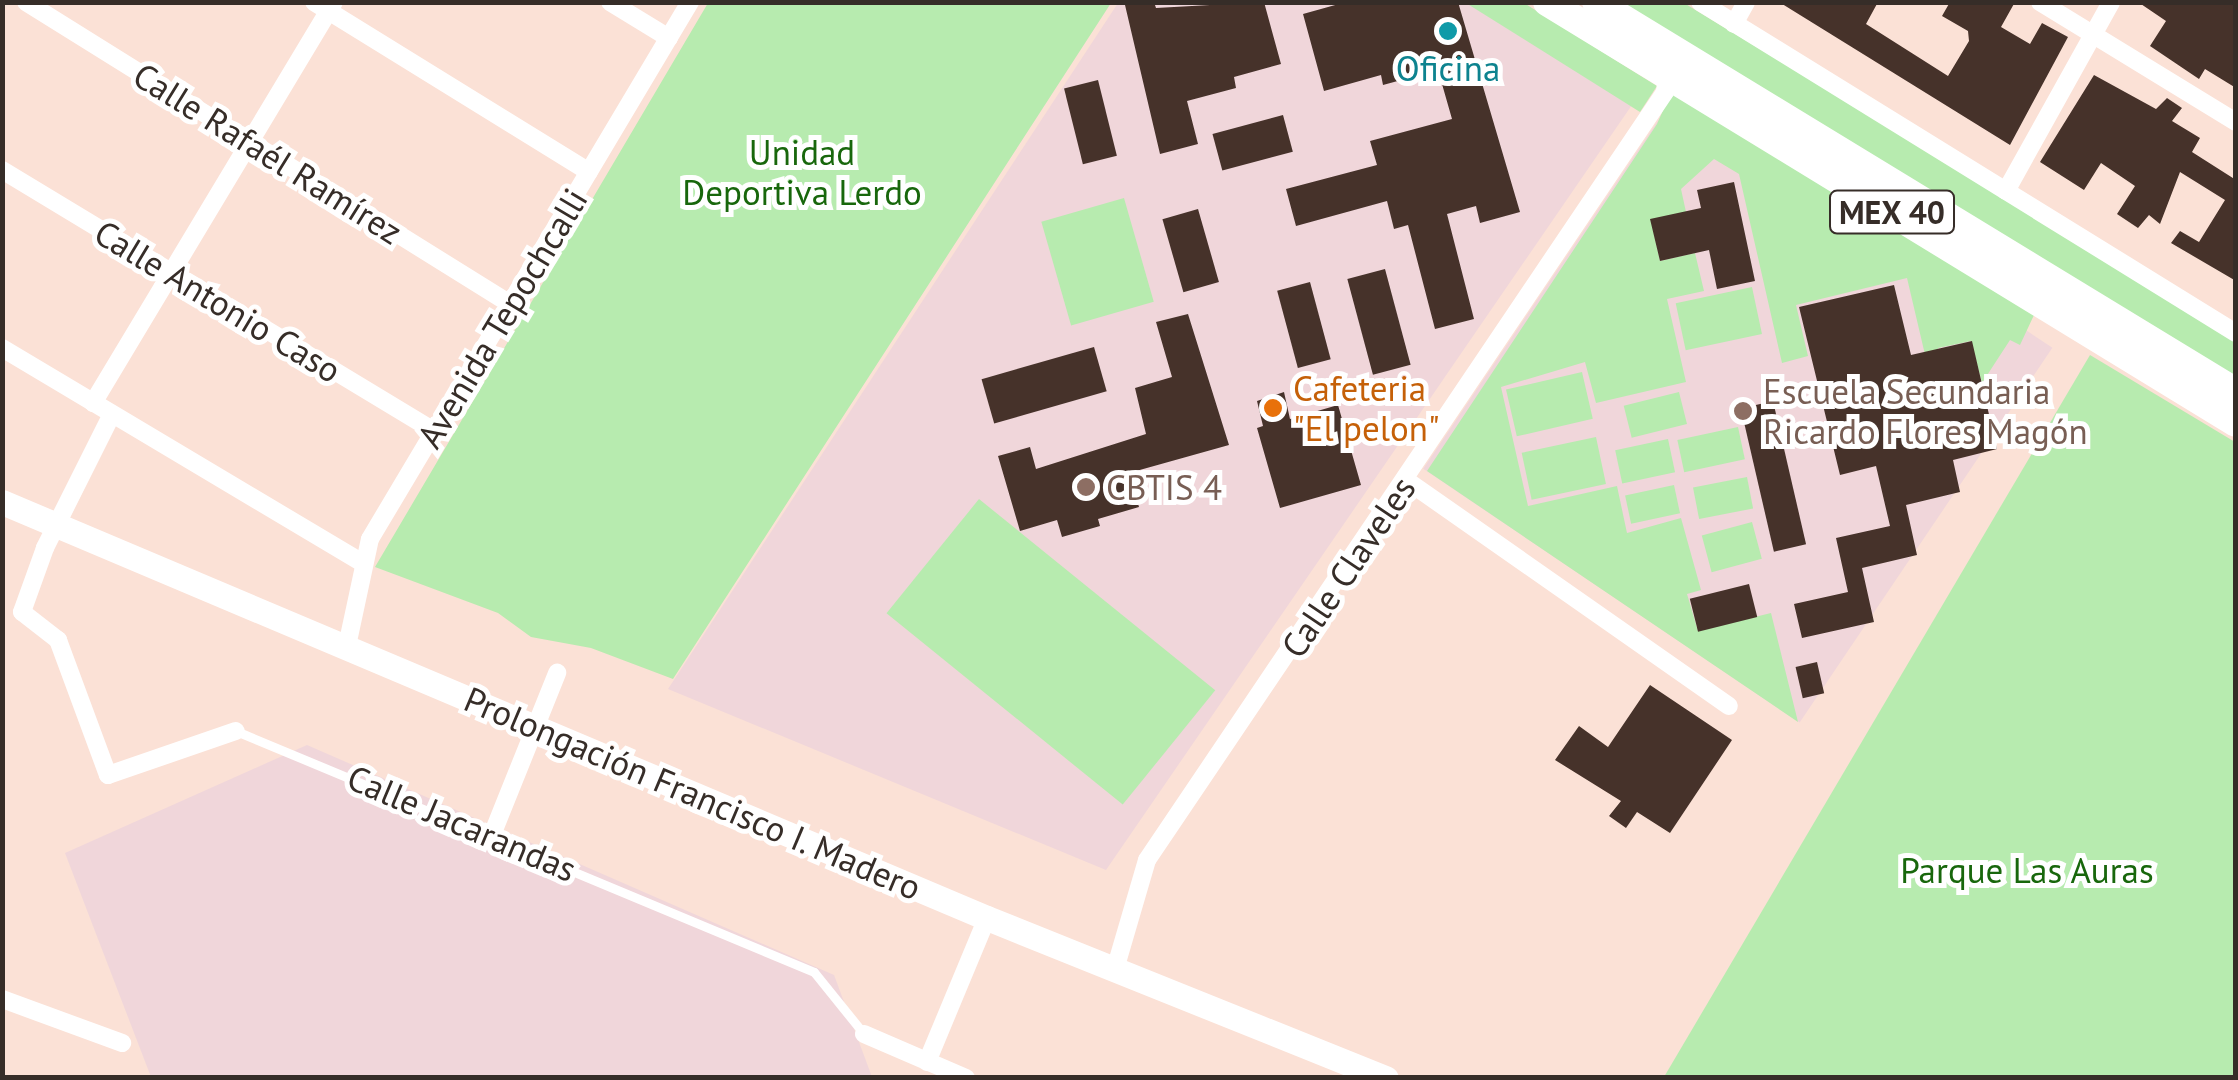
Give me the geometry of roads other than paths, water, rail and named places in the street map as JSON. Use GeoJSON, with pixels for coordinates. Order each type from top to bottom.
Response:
{"type":"FeatureCollection","features":[{"type":"Feature","properties":{"kind":"main road","name":"MEX 40"},"geometry":{"type":"LineString","coordinates":[[1547,2],[2236,423]]}},
{"type":"Feature","properties":{"kind":"main road","name":"MEX 40"},"geometry":{"type":"LineString","coordinates":[[1596,2],[2236,392]]}},
{"type":"Feature","properties":{"kind":"main road","name":"Prolongación Francisco I. Madero"},"geometry":{"type":"LineString","coordinates":[[2,502],[987,918],[1116,966],[1386,1078]]}},
{"type":"Feature","properties":{"kind":"street","name":"Calle Rafaél Ramírez"},"geometry":{"type":"LineString","coordinates":[[26,2],[510,304]]}},
{"type":"Feature","properties":{"kind":"street"},"geometry":{"type":"LineString","coordinates":[[610,2],[668,38]]}},
{"type":"Feature","properties":{"kind":"street","name":"Avenida Tepochcalli"},"geometry":{"type":"LineString","coordinates":[[347,646],[362,563],[434,431],[690,2]]}},
{"type":"Feature","properties":{"kind":"street"},"geometry":{"type":"LineString","coordinates":[[1700,2],[2236,333]]}},
{"type":"Feature","properties":{"kind":"street"},"geometry":{"type":"LineString","coordinates":[[1734,24],[1746,2]]}},
{"type":"Feature","properties":{"kind":"street"},"geometry":{"type":"LineString","coordinates":[[2040,2],[2236,122]]}},
{"type":"Feature","properties":{"kind":"street"},"geometry":{"type":"LineString","coordinates":[[2006,192],[2110,2]]}},
{"type":"Feature","properties":{"kind":"street"},"geometry":{"type":"LineString","coordinates":[[93,402],[250,142],[326,5],[588,172]]}},
{"type":"Feature","properties":{"kind":"street","name":"Calle Claveles"},"geometry":{"type":"LineString","coordinates":[[1116,966],[1148,860],[1666,92],[1668,76]]}},
{"type":"Feature","properties":{"kind":"street","name":"Calle Antonio Caso"},"geometry":{"type":"LineString","coordinates":[[2,170],[434,431]]}},
{"type":"Feature","properties":{"kind":"street"},"geometry":{"type":"LineString","coordinates":[[2,348],[362,563]]}},
{"type":"Feature","properties":{"kind":"street"},"geometry":{"type":"LineString","coordinates":[[56,525],[112,414]]}},
{"type":"Feature","properties":{"kind":"street"},"geometry":{"type":"LineString","coordinates":[[1406,480],[1729,706]]}},
{"type":"Feature","properties":{"kind":"street","name":"Calle Jacarandas"},"geometry":{"type":"LineString","coordinates":[[56,525],[22,612],[58,640],[108,775],[236,731]]}},
{"type":"Feature","properties":{"kind":"street"},"geometry":{"type":"LineString","coordinates":[[492,836],[558,674]]}},
{"type":"Feature","properties":{"kind":"street"},"geometry":{"type":"LineString","coordinates":[[927,1062],[987,918]]}},
{"type":"Feature","properties":{"kind":"street"},"geometry":{"type":"LineString","coordinates":[[2,999],[122,1043]]}},
{"type":"Feature","properties":{"kind":"street","name":"Calle Jacarandas"},"geometry":{"type":"LineString","coordinates":[[864,1034],[966,1078]]}},
{"type":"Feature","properties":{"kind":"lane","name":"Calle Jacarandas"},"geometry":{"type":"LineString","coordinates":[[236,731],[814,972],[864,1034]]}},
{"type":"Feature","properties":{"kind":"place","name":"Oficina"},"geometry":{"type":"Point","coordinates":[1448,31]}},
{"type":"Feature","properties":{"kind":"place","name":"Cafeteria \"El pelon\""},"geometry":{"type":"Point","coordinates":[1273,408]}},
{"type":"Feature","properties":{"kind":"place","name":"Escuela Secundaria Ricardo Flores Magón"},"geometry":{"type":"Point","coordinates":[1743,411]}},
{"type":"Feature","properties":{"kind":"place","name":"CBTIS 4"},"geometry":{"type":"Point","coordinates":[1086,487]}},
{"type":"Feature","properties":{"kind":"park label","name":"Unidad Deportiva Lerdo"},"geometry":{"type":"Point","coordinates":[802,172]}},
{"type":"Feature","properties":{"kind":"park label","name":"Parque Las Auras"},"geometry":{"type":"Point","coordinates":[2027,870]}}]}
